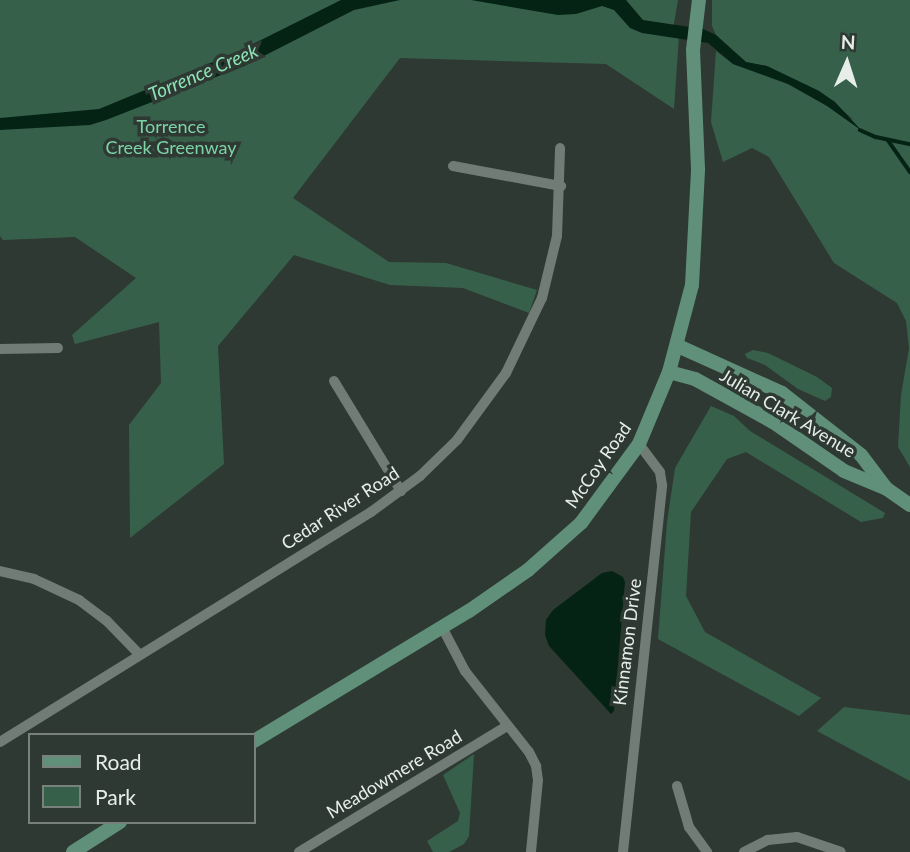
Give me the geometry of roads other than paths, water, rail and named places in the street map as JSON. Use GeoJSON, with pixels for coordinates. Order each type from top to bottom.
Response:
{"type":"FeatureCollection","features":[{"type":"Feature","properties":{"kind":"main road","name":"McCoy Road"},"geometry":{"type":"LineString","coordinates":[[256,740],[510,583],[559,544],[595,507],[639,444],[678,346],[692,285],[697,234],[698,169],[693,50],[698,7]]}},
{"type":"Feature","properties":{"kind":"main road","name":"Julian Clark Avenue"},"geometry":{"type":"LineString","coordinates":[[678,346],[782,393],[861,455],[887,489]]}},
{"type":"Feature","properties":{"kind":"main road","name":"Julian Clark Avenue"},"geometry":{"type":"LineString","coordinates":[[669,372],[695,379],[773,422],[844,471],[887,489],[910,505]]}},
{"type":"Feature","properties":{"kind":"main road"},"geometry":{"type":"LineString","coordinates":[[74,852],[117,824]]}},
{"type":"Feature","properties":{"kind":"street","name":"Cedar River Road"},"geometry":{"type":"LineString","coordinates":[[0,742],[401,491],[439,458],[471,424],[492,395],[525,339],[549,275],[557,236],[561,148]]}},
{"type":"Feature","properties":{"kind":"street"},"geometry":{"type":"LineString","coordinates":[[453,166],[561,186]]}},
{"type":"Feature","properties":{"kind":"street"},"geometry":{"type":"LineString","coordinates":[[0,349],[58,348]]}},
{"type":"Feature","properties":{"kind":"street"},"geometry":{"type":"LineString","coordinates":[[334,381],[401,491]]}},
{"type":"Feature","properties":{"kind":"street","name":"Kinnamon Drive"},"geometry":{"type":"LineString","coordinates":[[623,852],[662,485],[660,472],[639,444]]}},
{"type":"Feature","properties":{"kind":"street"},"geometry":{"type":"LineString","coordinates":[[0,571],[34,579],[79,600],[106,620],[139,654]]}},
{"type":"Feature","properties":{"kind":"street"},"geometry":{"type":"LineString","coordinates":[[442,627],[465,671],[529,752],[538,780],[531,852]]}},
{"type":"Feature","properties":{"kind":"street","name":"Meadowmere Road"},"geometry":{"type":"LineString","coordinates":[[299,852],[508,726]]}},
{"type":"Feature","properties":{"kind":"street"},"geometry":{"type":"LineString","coordinates":[[677,786],[689,827],[708,852]]}},
{"type":"Feature","properties":{"kind":"street"},"geometry":{"type":"LineString","coordinates":[[744,852],[768,840],[797,837],[841,852]]}},
{"type":"Feature","properties":{"kind":"water"},"geometry":{"type":"Polygon","coordinates":[[[341,0],[400,0],[354,10],[244,66],[106,120],[90,125],[0,130],[0,118],[99,109],[235,53],[341,0]]]}},
{"type":"Feature","properties":{"kind":"water"},"geometry":{"type":"Polygon","coordinates":[[[471,0],[626,0],[643,20],[703,29],[716,35],[746,62],[767,66],[819,91],[835,102],[862,131],[827,106],[788,84],[733,64],[708,43],[642,33],[630,28],[614,10],[602,6],[576,14],[558,15],[471,0]]]}},
{"type":"Feature","properties":{"kind":"water"},"geometry":{"type":"Polygon","coordinates":[[[612,571],[623,577],[625,582],[614,711],[611,714],[549,646],[545,635],[546,620],[553,610],[602,573],[612,571]]]}},
{"type":"Feature","properties":{"kind":"waterway","name":"Torrence Creek"},"geometry":{"type":"LineString","coordinates":[[860,130],[876,137],[910,144]]}},
{"type":"Feature","properties":{"kind":"waterway"},"geometry":{"type":"LineString","coordinates":[[888,140],[910,172]]}},
{"type":"Feature","properties":{"kind":"park label","name":"Torrence Creek Greenway"},"geometry":{"type":"Point","coordinates":[171,137]}}]}
